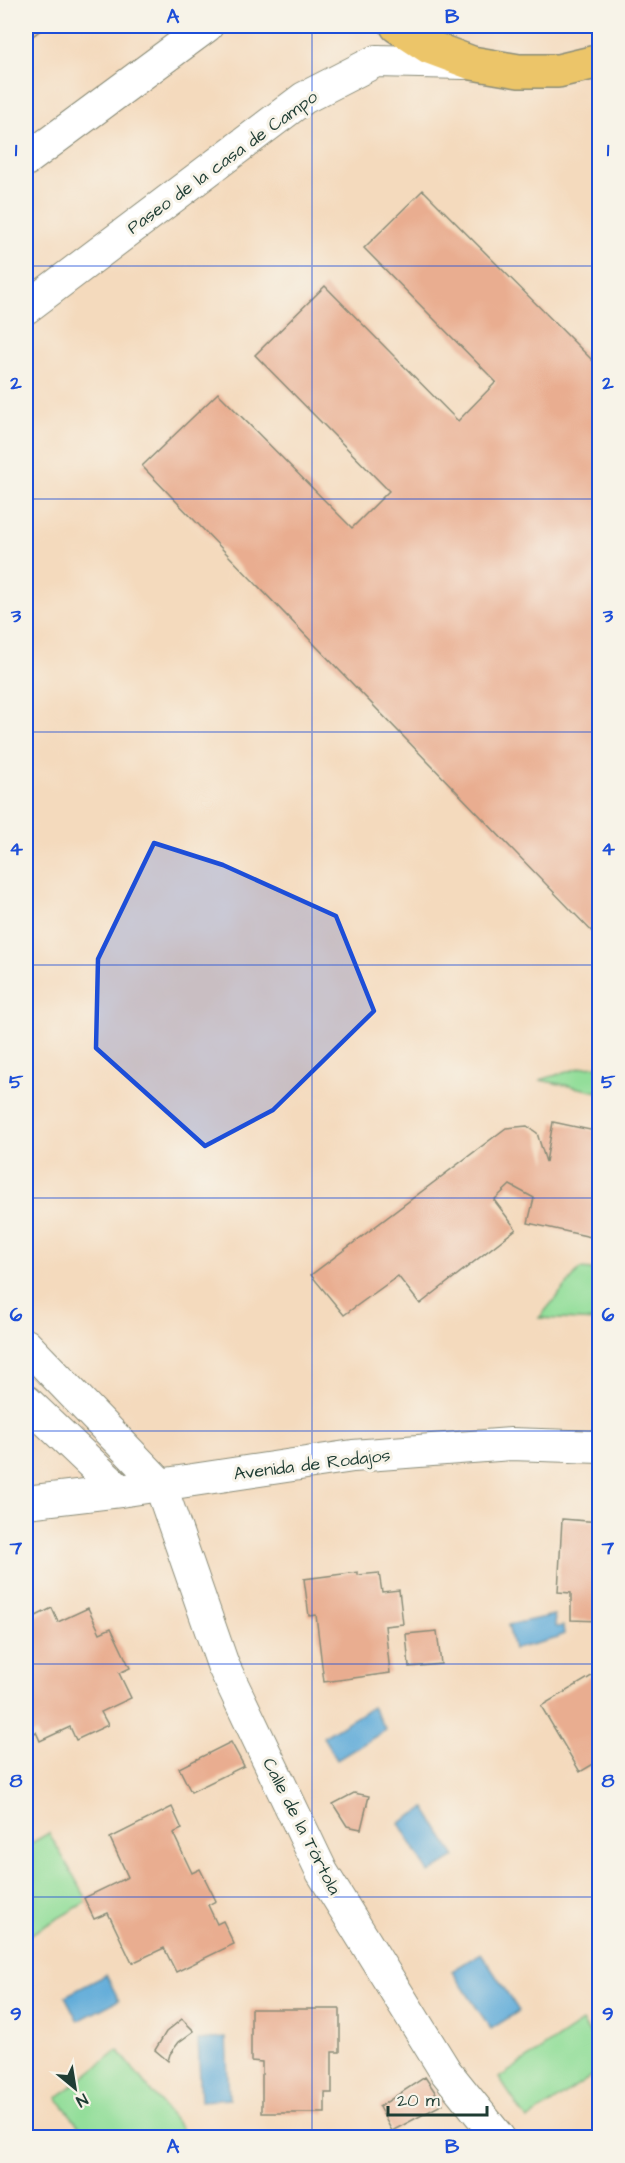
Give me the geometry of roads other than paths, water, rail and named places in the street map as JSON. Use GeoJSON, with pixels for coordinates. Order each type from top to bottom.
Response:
{"type":"FeatureCollection","features":[{"type":"Feature","properties":{"kind":"highway"},"geometry":{"type":"LineString","coordinates":[[397,26],[429,46],[472,63],[519,71],[558,71],[600,61]]}},
{"type":"Feature","properties":{"kind":"highway"},"geometry":{"type":"LineString","coordinates":[[558,71],[600,82]]}},
{"type":"Feature","properties":{"kind":"street"},"geometry":{"type":"LineString","coordinates":[[26,159],[207,26]]}},
{"type":"Feature","properties":{"kind":"street","name":"Paseo de la casa de Campo"},"geometry":{"type":"LineString","coordinates":[[26,308],[304,98],[376,61],[472,63]]}},
{"type":"Feature","properties":{"kind":"street"},"geometry":{"type":"LineString","coordinates":[[26,1345],[160,1484]]}},
{"type":"Feature","properties":{"kind":"street"},"geometry":{"type":"LineString","coordinates":[[26,1401],[120,1491]]}},
{"type":"Feature","properties":{"kind":"street","name":"Avenida de Rodajos"},"geometry":{"type":"LineString","coordinates":[[26,1502],[120,1491],[353,1456],[511,1444],[600,1447]]}},
{"type":"Feature","properties":{"kind":"street","name":"Calle de la Tórtola"},"geometry":{"type":"LineString","coordinates":[[160,1484],[223,1665],[322,1872],[446,2072],[499,2138]]}},
{"type":"Feature","properties":{"kind":"water"},"geometry":{"type":"Polygon","coordinates":[[[554,1615],[556,1627],[563,1626],[564,1634],[558,1638],[514,1649],[508,1625],[554,1615]]]}},
{"type":"Feature","properties":{"kind":"water"},"geometry":{"type":"Polygon","coordinates":[[[372,1707],[386,1730],[337,1760],[323,1737],[372,1707]]]}},
{"type":"Feature","properties":{"kind":"water"},"geometry":{"type":"Polygon","coordinates":[[[425,1808],[455,1857],[429,1873],[399,1823],[425,1808]]]}},
{"type":"Feature","properties":{"kind":"water"},"geometry":{"type":"Polygon","coordinates":[[[481,1953],[519,2011],[491,2029],[452,1971],[481,1953]]]}},
{"type":"Feature","properties":{"kind":"water"},"geometry":{"type":"Polygon","coordinates":[[[106,1975],[119,2000],[78,2021],[65,1996],[106,1975]]]}},
{"type":"Feature","properties":{"kind":"water"},"geometry":{"type":"Polygon","coordinates":[[[226,2038],[229,2099],[201,2101],[198,2040],[226,2038]]]}}]}
